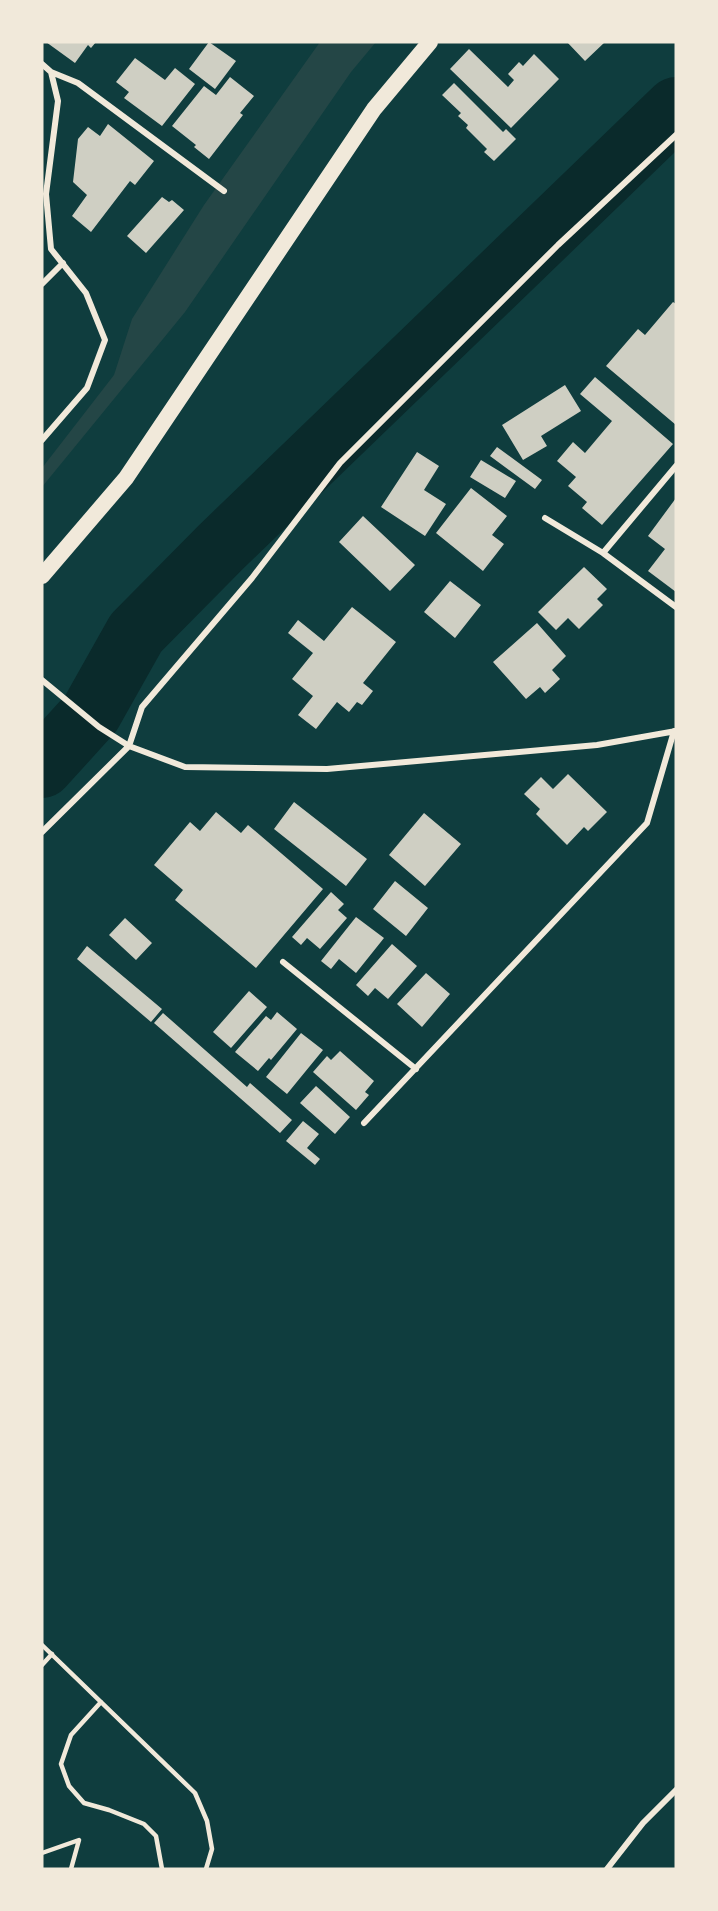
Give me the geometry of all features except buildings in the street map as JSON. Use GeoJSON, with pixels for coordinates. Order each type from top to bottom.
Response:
{"type":"FeatureCollection","features":[{"type":"Feature","properties":{"kind":"highway"},"geometry":{"type":"LineString","coordinates":[[42,576],[126,478],[374,109],[430,42]]}},
{"type":"Feature","properties":{"kind":"street"},"geometry":{"type":"LineString","coordinates":[[42,64],[51,72],[78,83],[224,191]]}},
{"type":"Feature","properties":{"kind":"street"},"geometry":{"type":"LineString","coordinates":[[42,440],[87,388],[105,340],[86,293],[51,249],[46,194],[58,101],[51,72]]}},
{"type":"Feature","properties":{"kind":"street"},"geometry":{"type":"LineString","coordinates":[[42,832],[129,746],[142,707],[252,578],[340,463],[558,245],[676,135]]}},
{"type":"Feature","properties":{"kind":"street"},"geometry":{"type":"LineString","coordinates":[[42,284],[63,263]]}},
{"type":"Feature","properties":{"kind":"street"},"geometry":{"type":"LineString","coordinates":[[603,553],[676,466]]}},
{"type":"Feature","properties":{"kind":"street"},"geometry":{"type":"LineString","coordinates":[[545,518],[603,553],[676,607]]}},
{"type":"Feature","properties":{"kind":"street"},"geometry":{"type":"LineString","coordinates":[[42,680],[99,727],[129,746],[185,767],[327,768],[597,745],[675,731],[647,824],[364,1123]]}},
{"type":"Feature","properties":{"kind":"street"},"geometry":{"type":"LineString","coordinates":[[283,962],[416,1069]]}},
{"type":"Feature","properties":{"kind":"street"},"geometry":{"type":"LineString","coordinates":[[607,1869],[643,1823],[676,1790]]}},
{"type":"Feature","properties":{"kind":"lane"},"geometry":{"type":"LineString","coordinates":[[42,1645],[195,1793],[207,1821],[212,1849],[206,1869]]}},
{"type":"Feature","properties":{"kind":"lane"},"geometry":{"type":"LineString","coordinates":[[42,1665],[52,1654]]}},
{"type":"Feature","properties":{"kind":"lane"},"geometry":{"type":"LineString","coordinates":[[101,1702],[71,1735],[61,1764],[69,1786],[84,1803],[144,1824],[156,1836],[162,1869]]}},
{"type":"Feature","properties":{"kind":"lane"},"geometry":{"type":"LineString","coordinates":[[42,1853],[79,1840],[71,1869]]}},
{"type":"Feature","properties":{"kind":"shaded area"},"geometry":{"type":"Polygon","coordinates":[[[320,42],[376,42],[351,72],[185,312],[42,487],[42,468],[114,375],[132,319],[204,205],[320,42]]]}},
{"type":"Feature","properties":{"kind":"waterway"},"geometry":{"type":"LineString","coordinates":[[42,767],[91,713],[136,633],[221,547],[676,108]]}}]}
